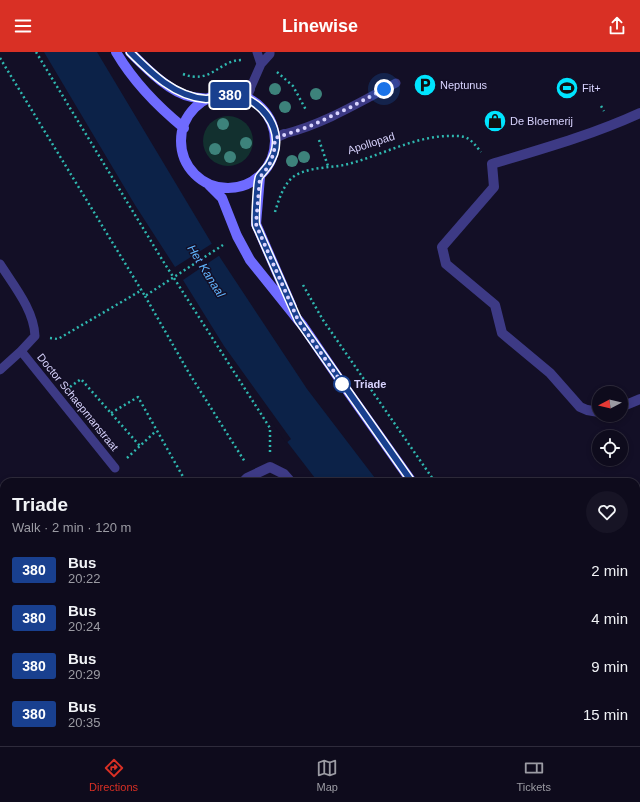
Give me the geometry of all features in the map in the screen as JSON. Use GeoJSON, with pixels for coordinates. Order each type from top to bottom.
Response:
{"type":"FeatureCollection","features":[{"type":"Feature","properties":{"kind":"main road"},"geometry":{"type":"LineString","coordinates":[[116,52],[128,73],[184,128]]}},
{"type":"Feature","properties":{"kind":"main road"},"geometry":{"type":"LineString","coordinates":[[130,52],[142,65],[169,87],[191,97],[208,99]]}},
{"type":"Feature","properties":{"kind":"main road"},"geometry":{"type":"LineString","coordinates":[[248,93],[266,114],[280,136],[269,166],[260,177],[248,184],[235,188],[222,188],[210,184],[198,177],[189,167],[183,155],[181,141],[189,116],[197,106],[208,99],[220,95],[248,93]]}},
{"type":"Feature","properties":{"kind":"main road"},"geometry":{"type":"LineString","coordinates":[[260,177],[256,224],[298,320]]}},
{"type":"Feature","properties":{"kind":"main road"},"geometry":{"type":"LineString","coordinates":[[210,184],[222,198],[237,236],[250,260],[298,320],[409,478]]}},
{"type":"Feature","properties":{"kind":"street"},"geometry":{"type":"LineString","coordinates":[[592,411],[580,407],[550,373],[502,333],[495,305],[446,264],[442,247],[494,187],[492,164],[582,137],[611,127],[640,113]]}},
{"type":"Feature","properties":{"kind":"street"},"geometry":{"type":"LineString","coordinates":[[628,404],[640,399]]}},
{"type":"Feature","properties":{"kind":"street"},"geometry":{"type":"LineString","coordinates":[[247,478],[270,466],[284,474],[288,478]]}},
{"type":"Feature","properties":{"kind":"lane"},"geometry":{"type":"LineString","coordinates":[[257,52],[261,64]]}},
{"type":"Feature","properties":{"kind":"lane"},"geometry":{"type":"LineString","coordinates":[[248,93],[261,64],[270,52]]}},
{"type":"Feature","properties":{"kind":"lane"},"geometry":{"type":"LineString","coordinates":[[280,136],[308,127],[351,107],[396,83]]}},
{"type":"Feature","properties":{"kind":"lane"},"geometry":{"type":"LineString","coordinates":[[0,264],[24,302],[34,325],[35,336]]}},
{"type":"Feature","properties":{"kind":"lane","name":"Doctor Schaepmanstraat"},"geometry":{"type":"LineString","coordinates":[[0,370],[35,336]]}},
{"type":"Feature","properties":{"kind":"lane","name":"Doctor Schaepmanstraat"},"geometry":{"type":"LineString","coordinates":[[21,351],[115,468]]}},
{"type":"Feature","properties":{"kind":"path"},"geometry":{"type":"LineString","coordinates":[[0,58],[146,296],[189,373],[246,464],[270,466],[270,428],[163,261],[36,52]]}},
{"type":"Feature","properties":{"kind":"path","name":"Apollopad"},"geometry":{"type":"LineString","coordinates":[[274,217],[286,185],[295,176],[308,170],[343,165],[397,147],[424,140],[448,136],[464,137],[476,146],[492,164]]}},
{"type":"Feature","properties":{"kind":"path"},"geometry":{"type":"LineString","coordinates":[[146,296],[219,247]]}},
{"type":"Feature","properties":{"kind":"path"},"geometry":{"type":"LineString","coordinates":[[302,284],[324,320],[433,478]]}},
{"type":"Feature","properties":{"kind":"path"},"geometry":{"type":"LineString","coordinates":[[35,336],[58,339],[142,290]]}},
{"type":"Feature","properties":{"kind":"path"},"geometry":{"type":"LineString","coordinates":[[58,396],[81,379],[140,446]]}},
{"type":"Feature","properties":{"kind":"path"},"geometry":{"type":"LineString","coordinates":[[111,413],[138,398],[184,478]]}},
{"type":"Feature","properties":{"kind":"green space"},"geometry":{"type":"Polygon","coordinates":[[[223,116],[233,116],[246,123],[253,136],[253,146],[246,159],[233,166],[223,166],[214,162],[207,155],[203,146],[203,136],[207,127],[214,120],[223,116]]]}},
{"type":"Feature","properties":{"kind":"water","name":"Het Kanaal"},"geometry":{"type":"Polygon","coordinates":[[[39,52],[97,52],[221,259],[307,389],[375,478],[315,478],[288,443],[210,327],[39,52]]]}},
{"type":"Feature","properties":{"kind":"pier"},"geometry":{"type":"Polygon","coordinates":[[[37,52],[44,52],[135,205],[175,267],[213,243],[220,255],[183,280],[224,346],[291,439],[286,443],[208,329],[131,207],[37,52]]]}},
{"type":"Feature","properties":{"kind":"bus line","name":"380"},"geometry":{"type":"LineString","coordinates":[[130,52],[142,65],[169,87],[181,93],[191,97],[208,99],[220,95],[233,95],[246,98],[257,104],[266,114],[272,125],[275,138],[274,152],[269,166],[260,177],[256,224],[298,320],[409,478]]}},
{"type":"Feature","properties":{"kind":"place","name":"Neptunus"},"geometry":{"type":"Point","coordinates":[425,85]}},
{"type":"Feature","properties":{"kind":"place","name":"Fit+"},"geometry":{"type":"Point","coordinates":[567,88]}},
{"type":"Feature","properties":{"kind":"place","name":"De Bloemerij"},"geometry":{"type":"Point","coordinates":[495,121]}},
{"type":"Feature","properties":{"kind":"place","name":"Triade"},"geometry":{"type":"Point","coordinates":[342,384]}},
{"type":"Feature","properties":{"kind":"route"},"geometry":{"type":"LineString","coordinates":[[342,384],[344,386],[298,320],[260,234],[256,224],[258,188],[260,177],[269,166],[274,152],[275,138],[308,127],[351,107],[384,89]]}}]}
